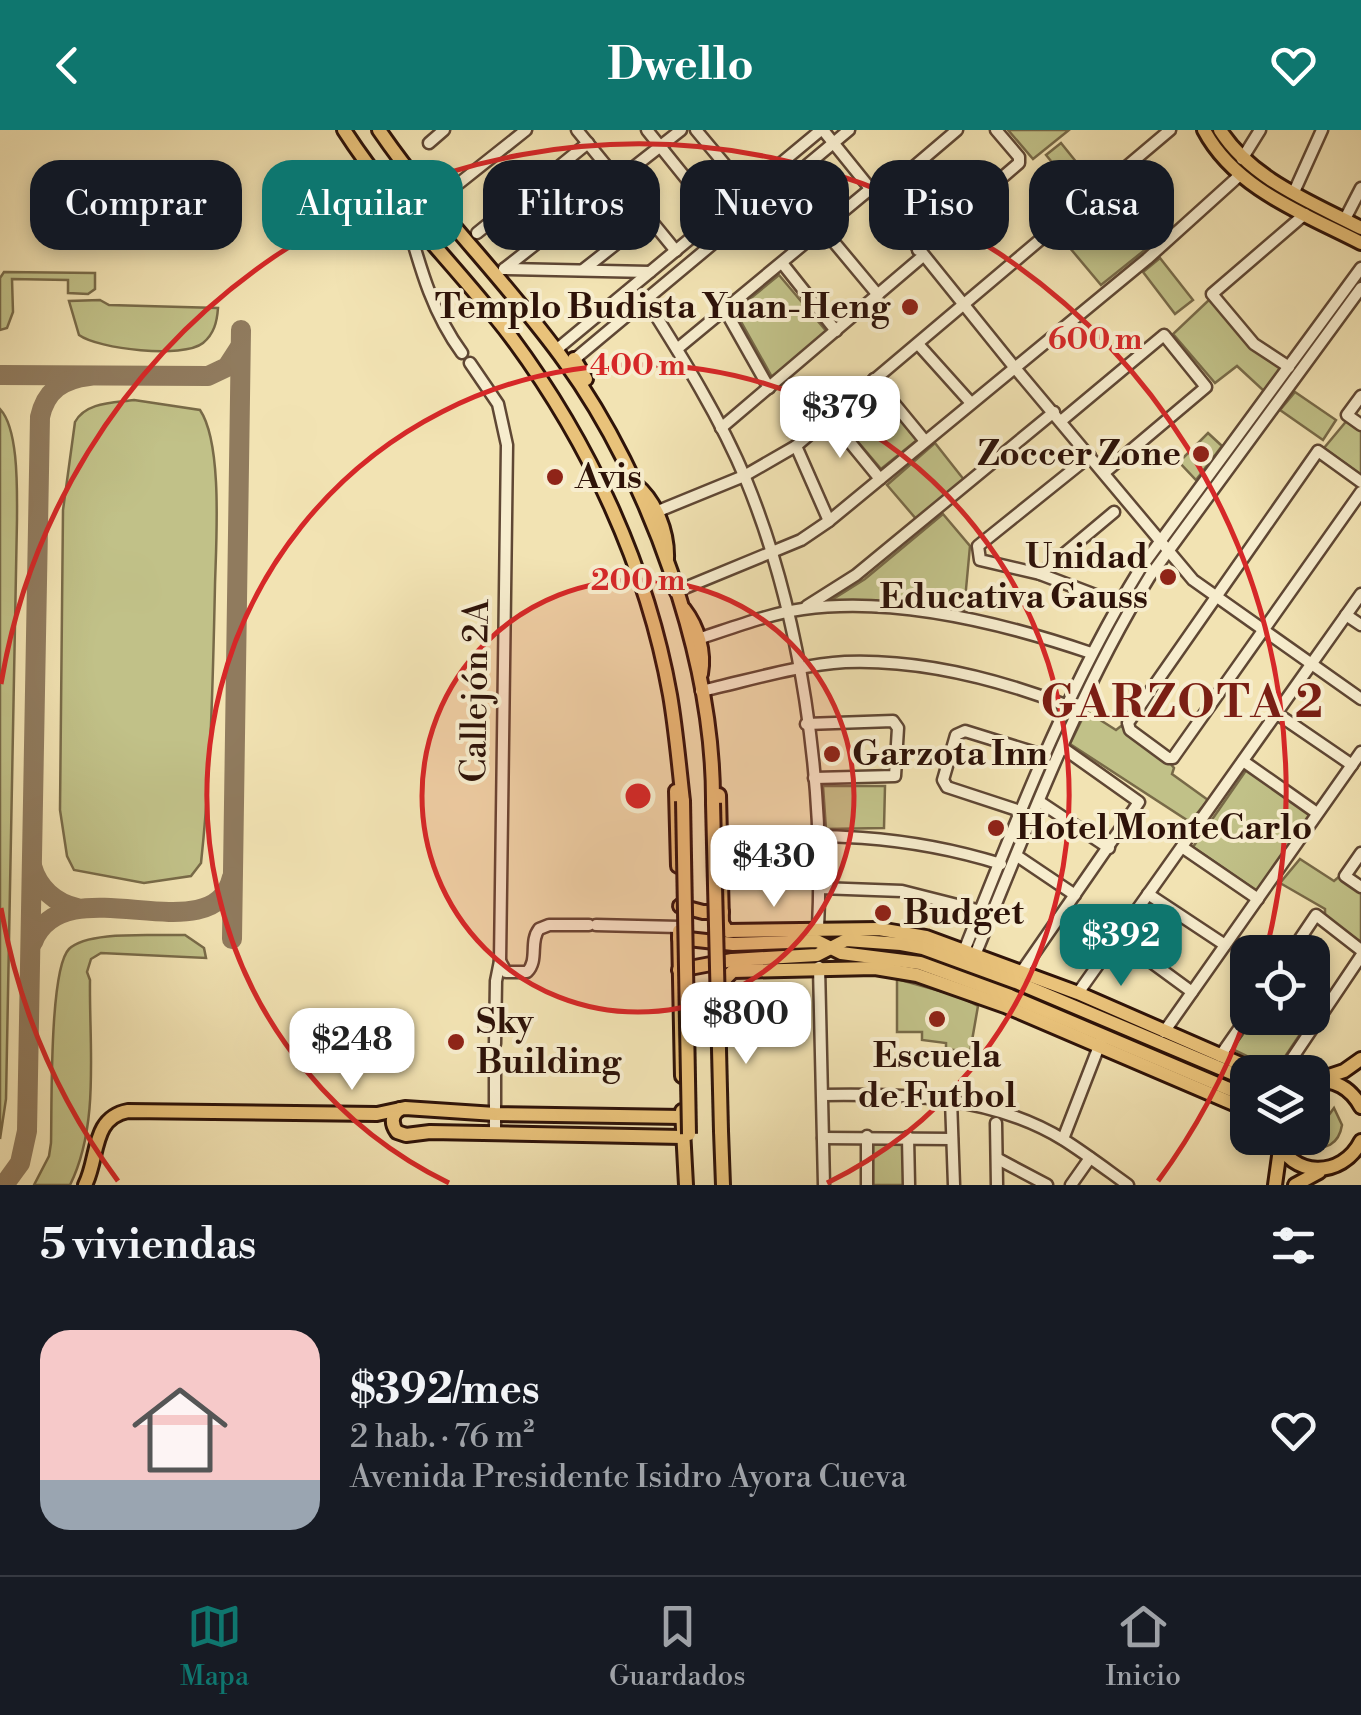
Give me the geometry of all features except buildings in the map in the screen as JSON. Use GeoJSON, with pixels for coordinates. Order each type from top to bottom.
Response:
{"type":"FeatureCollection","features":[{"type":"Feature","properties":{"kind":"main road"},"geometry":{"type":"LineString","coordinates":[[344,130],[366,160]]}},
{"type":"Feature","properties":{"kind":"main road"},"geometry":{"type":"LineString","coordinates":[[379,130],[498,270],[556,350],[571,362],[619,438],[615,447],[667,566],[700,686],[713,782],[723,1185]]}},
{"type":"Feature","properties":{"kind":"main road"},"geometry":{"type":"LineString","coordinates":[[1204,130],[1240,175],[1361,244]]}},
{"type":"Feature","properties":{"kind":"main road"},"geometry":{"type":"LineString","coordinates":[[1220,130],[1242,159],[1361,228]]}},
{"type":"Feature","properties":{"kind":"main road"},"geometry":{"type":"LineString","coordinates":[[437,250],[510,336],[570,428],[632,558],[650,614],[669,691],[682,801],[688,1185]]}},
{"type":"Feature","properties":{"kind":"main road"},"geometry":{"type":"LineString","coordinates":[[632,482],[649,496],[656,512],[668,542],[667,566]]}},
{"type":"Feature","properties":{"kind":"main road"},"geometry":{"type":"LineString","coordinates":[[677,597],[694,621],[704,660],[700,686]]}},
{"type":"Feature","properties":{"kind":"main road"},"geometry":{"type":"LineString","coordinates":[[679,769],[676,815],[682,1117],[686,1136]]}},
{"type":"Feature","properties":{"kind":"main road"},"geometry":{"type":"LineString","coordinates":[[713,782],[718,794],[724,928],[732,932],[818,928],[903,932],[1230,1072]]}},
{"type":"Feature","properties":{"kind":"main road"},"geometry":{"type":"LineString","coordinates":[[680,906],[722,912]]}},
{"type":"Feature","properties":{"kind":"main road"},"geometry":{"type":"LineString","coordinates":[[679,932],[732,944],[817,941],[841,953],[920,964],[960,978],[1230,1102]]}},
{"type":"Feature","properties":{"kind":"main road"},"geometry":{"type":"LineString","coordinates":[[679,970],[732,960],[817,955],[846,940],[878,940],[1022,971],[1230,1060]]}},
{"type":"Feature","properties":{"kind":"main road"},"geometry":{"type":"LineString","coordinates":[[722,1137],[726,1116],[724,982],[729,974],[819,967],[875,968],[917,975],[1230,1090]]}},
{"type":"Feature","properties":{"kind":"main road"},"geometry":{"type":"LineString","coordinates":[[680,1005],[706,995],[724,1003]]}},
{"type":"Feature","properties":{"kind":"main road"},"geometry":{"type":"LineString","coordinates":[[1330,1075],[1361,1059]]}},
{"type":"Feature","properties":{"kind":"main road"},"geometry":{"type":"LineString","coordinates":[[1330,1082],[1352,1093],[1361,1106]]}},
{"type":"Feature","properties":{"kind":"main road"},"geometry":{"type":"LineString","coordinates":[[1361,1095],[1361,1106]]}},
{"type":"Feature","properties":{"kind":"main road"},"geometry":{"type":"LineString","coordinates":[[410,1134],[419,1121],[416,1113],[405,1109],[394,1115],[392,1124],[401,1134],[686,1136]]}},
{"type":"Feature","properties":{"kind":"main road"},"geometry":{"type":"LineString","coordinates":[[85,1185],[94,1165],[100,1129],[123,1112],[380,1114],[405,1109],[682,1117]]}},
{"type":"Feature","properties":{"kind":"main road"},"geometry":{"type":"LineString","coordinates":[[636,1136],[637,1118]]}},
{"type":"Feature","properties":{"kind":"main road"},"geometry":{"type":"LineString","coordinates":[[1296,1185],[1351,1157],[1361,1141]]}},
{"type":"Feature","properties":{"kind":"main road"},"geometry":{"type":"LineString","coordinates":[[1275,1185],[1276,1155]]}},
{"type":"Feature","properties":{"kind":"main road"},"geometry":{"type":"LineString","coordinates":[[1287,1155],[1302,1166],[1334,1167],[1361,1162]]}},
{"type":"Feature","properties":{"kind":"street"},"geometry":{"type":"LineString","coordinates":[[428,143],[444,130]]}},
{"type":"Feature","properties":{"kind":"street"},"geometry":{"type":"LineString","coordinates":[[463,180],[526,130]]}},
{"type":"Feature","properties":{"kind":"street"},"geometry":{"type":"LineString","coordinates":[[577,130],[602,160]]}},
{"type":"Feature","properties":{"kind":"street"},"geometry":{"type":"LineString","coordinates":[[647,130],[680,170]]}},
{"type":"Feature","properties":{"kind":"street"},"geometry":{"type":"LineString","coordinates":[[644,160],[681,130]]}},
{"type":"Feature","properties":{"kind":"street"},"geometry":{"type":"LineString","coordinates":[[696,130],[722,160]]}},
{"type":"Feature","properties":{"kind":"street"},"geometry":{"type":"LineString","coordinates":[[705,140],[717,130]]}},
{"type":"Feature","properties":{"kind":"street"},"geometry":{"type":"LineString","coordinates":[[786,160],[822,130],[869,190]]}},
{"type":"Feature","properties":{"kind":"street"},"geometry":{"type":"LineString","coordinates":[[571,362],[849,130]]}},
{"type":"Feature","properties":{"kind":"street"},"geometry":{"type":"LineString","coordinates":[[918,160],[956,130]]}},
{"type":"Feature","properties":{"kind":"street"},"geometry":{"type":"LineString","coordinates":[[721,428],[878,294],[1020,163],[1020,157],[996,130]]}},
{"type":"Feature","properties":{"kind":"street"},"geometry":{"type":"LineString","coordinates":[[656,512],[744,476],[796,446],[1170,130]]}},
{"type":"Feature","properties":{"kind":"street"},"geometry":{"type":"LineString","coordinates":[[1242,159],[1260,130]]}},
{"type":"Feature","properties":{"kind":"street"},"geometry":{"type":"LineString","coordinates":[[1294,192],[1322,130]]}},
{"type":"Feature","properties":{"kind":"street"},"geometry":{"type":"LineString","coordinates":[[477,233],[588,143]]}},
{"type":"Feature","properties":{"kind":"street"},"geometry":{"type":"LineString","coordinates":[[677,597],[801,540],[829,521],[1147,258],[1240,175]]}},
{"type":"Feature","properties":{"kind":"street"},"geometry":{"type":"LineString","coordinates":[[1345,220],[1361,188]]}},
{"type":"Feature","properties":{"kind":"street"},"geometry":{"type":"LineString","coordinates":[[1289,367],[1254,344],[1212,294],[1305,214]]}},
{"type":"Feature","properties":{"kind":"street"},"geometry":{"type":"LineString","coordinates":[[660,231],[676,251]]}},
{"type":"Feature","properties":{"kind":"street"},"geometry":{"type":"LineString","coordinates":[[556,350],[680,248]]}},
{"type":"Feature","properties":{"kind":"street"},"geometry":{"type":"LineString","coordinates":[[416,250],[445,328],[462,352]]}},
{"type":"Feature","properties":{"kind":"street"},"geometry":{"type":"LineString","coordinates":[[498,270],[525,250]]}},
{"type":"Feature","properties":{"kind":"street"},"geometry":{"type":"LineString","coordinates":[[582,271],[609,250]]}},
{"type":"Feature","properties":{"kind":"street"},"geometry":{"type":"LineString","coordinates":[[677,349],[799,250]]}},
{"type":"Feature","properties":{"kind":"street"},"geometry":{"type":"LineString","coordinates":[[841,250],[878,294]]}},
{"type":"Feature","properties":{"kind":"street"},"geometry":{"type":"LineString","coordinates":[[919,250],[1194,580],[1361,699]]}},
{"type":"Feature","properties":{"kind":"street"},"geometry":{"type":"LineString","coordinates":[[782,264],[836,330]]}},
{"type":"Feature","properties":{"kind":"street"},"geometry":{"type":"LineString","coordinates":[[498,270],[650,272]]}},
{"type":"Feature","properties":{"kind":"street"},"geometry":{"type":"LineString","coordinates":[[968,958],[981,911],[1046,756],[1165,546],[1359,274]]}},
{"type":"Feature","properties":{"kind":"street"},"geometry":{"type":"LineString","coordinates":[[960,978],[1063,748],[1091,654],[1119,604],[1361,288]]}},
{"type":"Feature","properties":{"kind":"street"},"geometry":{"type":"LineString","coordinates":[[646,300],[721,428],[744,476],[773,552],[790,612],[814,778],[820,888],[818,928]]}},
{"type":"Feature","properties":{"kind":"street"},"geometry":{"type":"LineString","coordinates":[[724,310],[769,388]]}},
{"type":"Feature","properties":{"kind":"street"},"geometry":{"type":"LineString","coordinates":[[803,609],[856,576],[1164,334],[1206,388],[1104,473]]}},
{"type":"Feature","properties":{"kind":"street"},"geometry":{"type":"LineString","coordinates":[[918,344],[971,404]]}},
{"type":"Feature","properties":{"kind":"street","name":"Callejón 2A"},"geometry":{"type":"LineString","coordinates":[[470,363],[502,412],[506,434],[496,1044]]}},
{"type":"Feature","properties":{"kind":"street"},"geometry":{"type":"LineString","coordinates":[[874,380],[925,441]]}},
{"type":"Feature","properties":{"kind":"street"},"geometry":{"type":"LineString","coordinates":[[1361,396],[1348,415],[1361,425]]}},
{"type":"Feature","properties":{"kind":"street"},"geometry":{"type":"LineString","coordinates":[[830,418],[880,478]]}},
{"type":"Feature","properties":{"kind":"street"},"geometry":{"type":"LineString","coordinates":[[796,446],[829,521]]}},
{"type":"Feature","properties":{"kind":"street"},"geometry":{"type":"LineString","coordinates":[[1361,482],[1318,451],[1128,723],[1130,730],[1172,758],[1361,492]]}},
{"type":"Feature","properties":{"kind":"street"},"geometry":{"type":"LineString","coordinates":[[1090,456],[978,546],[980,560],[1040,574],[1119,604]]}},
{"type":"Feature","properties":{"kind":"street"},"geometry":{"type":"LineString","coordinates":[[1040,574],[1114,512]]}},
{"type":"Feature","properties":{"kind":"street"},"geometry":{"type":"LineString","coordinates":[[1078,993],[1361,594]]}},
{"type":"Feature","properties":{"kind":"street"},"geometry":{"type":"LineString","coordinates":[[698,639],[803,609],[928,612],[993,622],[1091,654]]}},
{"type":"Feature","properties":{"kind":"street"},"geometry":{"type":"LineString","coordinates":[[1346,615],[1361,625]]}},
{"type":"Feature","properties":{"kind":"street"},"geometry":{"type":"LineString","coordinates":[[700,686],[844,662],[930,668],[1002,684],[1073,708]]}},
{"type":"Feature","properties":{"kind":"street"},"geometry":{"type":"LineString","coordinates":[[1276,712],[1352,765]]}},
{"type":"Feature","properties":{"kind":"street"},"geometry":{"type":"LineString","coordinates":[[806,724],[894,721],[898,728],[895,776],[814,778]]}},
{"type":"Feature","properties":{"kind":"street"},"geometry":{"type":"LineString","coordinates":[[1023,812],[947,787],[942,780],[956,735],[964,731],[1046,756]]}},
{"type":"Feature","properties":{"kind":"street"},"geometry":{"type":"LineString","coordinates":[[1022,971],[1139,804],[1063,748]]}},
{"type":"Feature","properties":{"kind":"street"},"geometry":{"type":"LineString","coordinates":[[1164,1032],[1361,752]]}},
{"type":"Feature","properties":{"kind":"street"},"geometry":{"type":"LineString","coordinates":[[1243,760],[1317,814]]}},
{"type":"Feature","properties":{"kind":"street"},"geometry":{"type":"LineString","coordinates":[[1040,802],[1109,848]]}},
{"type":"Feature","properties":{"kind":"street"},"geometry":{"type":"LineString","coordinates":[[720,841],[818,834],[906,842],[1001,864]]}},
{"type":"Feature","properties":{"kind":"street"},"geometry":{"type":"LineString","coordinates":[[1182,848],[1258,899]]}},
{"type":"Feature","properties":{"kind":"street"},"geometry":{"type":"LineString","coordinates":[[1361,853],[1345,876],[1361,886]]}},
{"type":"Feature","properties":{"kind":"street"},"geometry":{"type":"LineString","coordinates":[[1017,856],[1075,895]]}},
{"type":"Feature","properties":{"kind":"street"},"geometry":{"type":"LineString","coordinates":[[820,888],[902,891],[981,911]]}},
{"type":"Feature","properties":{"kind":"street"},"geometry":{"type":"LineString","coordinates":[[1148,894],[1225,945]]}},
{"type":"Feature","properties":{"kind":"street"},"geometry":{"type":"LineString","coordinates":[[1294,1055],[1361,953],[1316,915],[1302,935]]}},
{"type":"Feature","properties":{"kind":"street"},"geometry":{"type":"LineString","coordinates":[[500,961],[506,972],[527,972],[532,966],[534,940],[544,926],[592,925],[679,932]]}},
{"type":"Feature","properties":{"kind":"street"},"geometry":{"type":"LineString","coordinates":[[1118,937],[1192,992]]}},
{"type":"Feature","properties":{"kind":"street"},"geometry":{"type":"LineString","coordinates":[[819,967],[824,1185]]}},
{"type":"Feature","properties":{"kind":"street"},"geometry":{"type":"LineString","coordinates":[[1220,1056],[1235,1035]]}},
{"type":"Feature","properties":{"kind":"street"},"geometry":{"type":"LineString","coordinates":[[1062,1139],[1101,1041]]}},
{"type":"Feature","properties":{"kind":"street"},"geometry":{"type":"LineString","coordinates":[[495,1134],[496,1060]]}},
{"type":"Feature","properties":{"kind":"street"},"geometry":{"type":"LineString","coordinates":[[822,1095],[904,1094],[995,1111],[1062,1139],[1125,1184]]}},
{"type":"Feature","properties":{"kind":"street"},"geometry":{"type":"LineString","coordinates":[[951,1100],[958,1184]]}},
{"type":"Feature","properties":{"kind":"street"},"geometry":{"type":"LineString","coordinates":[[996,1124],[997,1185]]}},
{"type":"Feature","properties":{"kind":"street"},"geometry":{"type":"LineString","coordinates":[[867,1136],[867,1185]]}},
{"type":"Feature","properties":{"kind":"street"},"geometry":{"type":"LineString","coordinates":[[908,1137],[909,1185]]}},
{"type":"Feature","properties":{"kind":"street"},"geometry":{"type":"LineString","coordinates":[[823,1138],[952,1139]]}},
{"type":"Feature","properties":{"kind":"street"},"geometry":{"type":"LineString","coordinates":[[998,1158],[1047,1185]]}},
{"type":"Feature","properties":{"kind":"street"},"geometry":{"type":"LineString","coordinates":[[1070,1185],[1090,1158]]}},
{"type":"Feature","properties":{"kind":"green space"},"geometry":{"type":"Polygon","coordinates":[[[1008,130],[1069,130],[1033,159],[1008,130]]]}},
{"type":"Feature","properties":{"kind":"green space"},"geometry":{"type":"Polygon","coordinates":[[[1061,143],[1075,160],[1050,160],[1046,155],[1061,143]]]}},
{"type":"Feature","properties":{"kind":"green space"},"geometry":{"type":"Polygon","coordinates":[[[1072,250],[1145,250],[1101,285],[1072,250]]]}},
{"type":"Feature","properties":{"kind":"green space"},"geometry":{"type":"Polygon","coordinates":[[[1160,258],[1193,300],[1175,314],[1143,272],[1160,258]]]}},
{"type":"Feature","properties":{"kind":"green space"},"geometry":{"type":"Polygon","coordinates":[[[4,272],[95,273],[95,289],[88,294],[68,293],[68,280],[12,279],[13,312],[7,328],[0,330],[0,278],[4,272]]]}},
{"type":"Feature","properties":{"kind":"green space"},"geometry":{"type":"Polygon","coordinates":[[[779,275],[827,332],[772,377],[735,311],[779,275]]]}},
{"type":"Feature","properties":{"kind":"green space"},"geometry":{"type":"Polygon","coordinates":[[[1210,299],[1284,368],[1265,392],[1237,366],[1215,383],[1173,334],[1210,299]]]}},
{"type":"Feature","properties":{"kind":"green space"},"geometry":{"type":"Polygon","coordinates":[[[100,300],[109,305],[218,308],[214,327],[203,343],[178,350],[141,350],[79,335],[69,301],[100,300]]]}},
{"type":"Feature","properties":{"kind":"green space"},"geometry":{"type":"Polygon","coordinates":[[[873,387],[917,440],[881,469],[837,417],[873,387]]]}},
{"type":"Feature","properties":{"kind":"green space"},"geometry":{"type":"Polygon","coordinates":[[[1295,392],[1336,420],[1323,440],[1280,410],[1295,392]]]}},
{"type":"Feature","properties":{"kind":"green space"},"geometry":{"type":"Polygon","coordinates":[[[134,400],[200,410],[212,446],[217,494],[211,724],[201,863],[191,876],[144,883],[74,870],[67,856],[60,810],[63,510],[75,422],[93,407],[134,400]]]}},
{"type":"Feature","properties":{"kind":"green space"},"geometry":{"type":"Polygon","coordinates":[[[0,409],[14,445],[17,507],[6,1099],[0,1139],[0,409]]]}},
{"type":"Feature","properties":{"kind":"green space"},"geometry":{"type":"Polygon","coordinates":[[[1349,418],[1361,427],[1361,475],[1324,448],[1349,418]]]}},
{"type":"Feature","properties":{"kind":"green space","name":"Zoccer Zone"},"geometry":{"type":"Polygon","coordinates":[[[1208,433],[1222,446],[1196,480],[1179,462],[1208,433]]]}},
{"type":"Feature","properties":{"kind":"green space"},"geometry":{"type":"Polygon","coordinates":[[[935,443],[965,481],[917,520],[887,485],[935,443]]]}},
{"type":"Feature","properties":{"kind":"green space"},"geometry":{"type":"Polygon","coordinates":[[[943,514],[970,546],[964,611],[830,601],[865,579],[943,514]]]}},
{"type":"Feature","properties":{"kind":"green space"},"geometry":{"type":"Polygon","coordinates":[[[1086,711],[1116,730],[1121,726],[1170,763],[1174,768],[1172,774],[1208,800],[1190,822],[1070,744],[1086,711]]]}},
{"type":"Feature","properties":{"kind":"green space"},"geometry":{"type":"Polygon","coordinates":[[[1247,769],[1312,814],[1257,891],[1193,847],[1247,769]]]}},
{"type":"Feature","properties":{"kind":"green space"},"geometry":{"type":"Polygon","coordinates":[[[823,786],[885,786],[884,828],[826,829],[823,786]]]}},
{"type":"Feature","properties":{"kind":"green space"},"geometry":{"type":"Polygon","coordinates":[[[1300,859],[1334,881],[1341,875],[1361,889],[1361,942],[1325,918],[1325,909],[1280,883],[1300,859]]]}},
{"type":"Feature","properties":{"kind":"green space"},"geometry":{"type":"Polygon","coordinates":[[[185,935],[204,948],[206,958],[101,953],[91,959],[87,972],[91,1085],[86,1137],[70,1185],[34,1185],[49,1156],[51,1143],[55,1010],[58,983],[69,949],[87,940],[112,936],[185,935]]]}},
{"type":"Feature","properties":{"kind":"green space","name":"Escuela de Futbol"},"geometry":{"type":"Polygon","coordinates":[[[897,979],[958,996],[978,1006],[970,1052],[922,1040],[922,1032],[897,1032],[897,979]]]}},
{"type":"Feature","properties":{"kind":"green space"},"geometry":{"type":"Polygon","coordinates":[[[1242,1035],[1300,1035],[1286,1055],[1245,1055],[1232,1049],[1242,1035]]]}},
{"type":"Feature","properties":{"kind":"green space"},"geometry":{"type":"Polygon","coordinates":[[[1334,1108],[1342,1125],[1330,1144],[1330,1113],[1334,1108]]]}},
{"type":"Feature","properties":{"kind":"green space"},"geometry":{"type":"Polygon","coordinates":[[[873,1144],[904,1144],[904,1185],[873,1185],[873,1144]]]}},
{"type":"Feature","properties":{"kind":"taxiway"},"geometry":{"type":"LineString","coordinates":[[232,939],[241,330]]}},
{"type":"Feature","properties":{"kind":"taxiway"},"geometry":{"type":"LineString","coordinates":[[0,375],[208,376],[227,367],[240,347]]}},
{"type":"Feature","properties":{"kind":"taxiway"},"geometry":{"type":"LineString","coordinates":[[4,1185],[20,1163],[27,1131],[40,417],[57,387],[89,376]]}},
{"type":"Feature","properties":{"kind":"taxiway"},"geometry":{"type":"LineString","coordinates":[[32,866],[48,893],[77,908]]}},
{"type":"Feature","properties":{"kind":"taxiway"},"geometry":{"type":"LineString","coordinates":[[33,942],[50,920],[74,910],[197,910],[219,900],[232,877]]}},
{"type":"Feature","properties":{"kind":"place","name":"Templo Budista Yuan-Heng"},"geometry":{"type":"Point","coordinates":[910,307]}},
{"type":"Feature","properties":{"kind":"place","name":"Zoccer Zone"},"geometry":{"type":"Point","coordinates":[1201,454]}},
{"type":"Feature","properties":{"kind":"place","name":"Avis"},"geometry":{"type":"Point","coordinates":[555,477]}},
{"type":"Feature","properties":{"kind":"place","name":"Unidad Educativa Gauss"},"geometry":{"type":"Point","coordinates":[1168,577]}},
{"type":"Feature","properties":{"kind":"place","name":"Garzota Inn"},"geometry":{"type":"Point","coordinates":[832,754]}},
{"type":"Feature","properties":{"kind":"place","name":"Hotel MonteCarlo"},"geometry":{"type":"Point","coordinates":[996,828]}},
{"type":"Feature","properties":{"kind":"place","name":"Budget"},"geometry":{"type":"Point","coordinates":[883,913]}},
{"type":"Feature","properties":{"kind":"place","name":"Escuela de Futbol"},"geometry":{"type":"Point","coordinates":[937,1019]}},
{"type":"Feature","properties":{"kind":"place","name":"Sky Building"},"geometry":{"type":"Point","coordinates":[456,1042]}},
{"type":"Feature","properties":{"kind":"district","name":"GARZOTA 2"},"geometry":{"type":"Point","coordinates":[1183,703]}}]}
